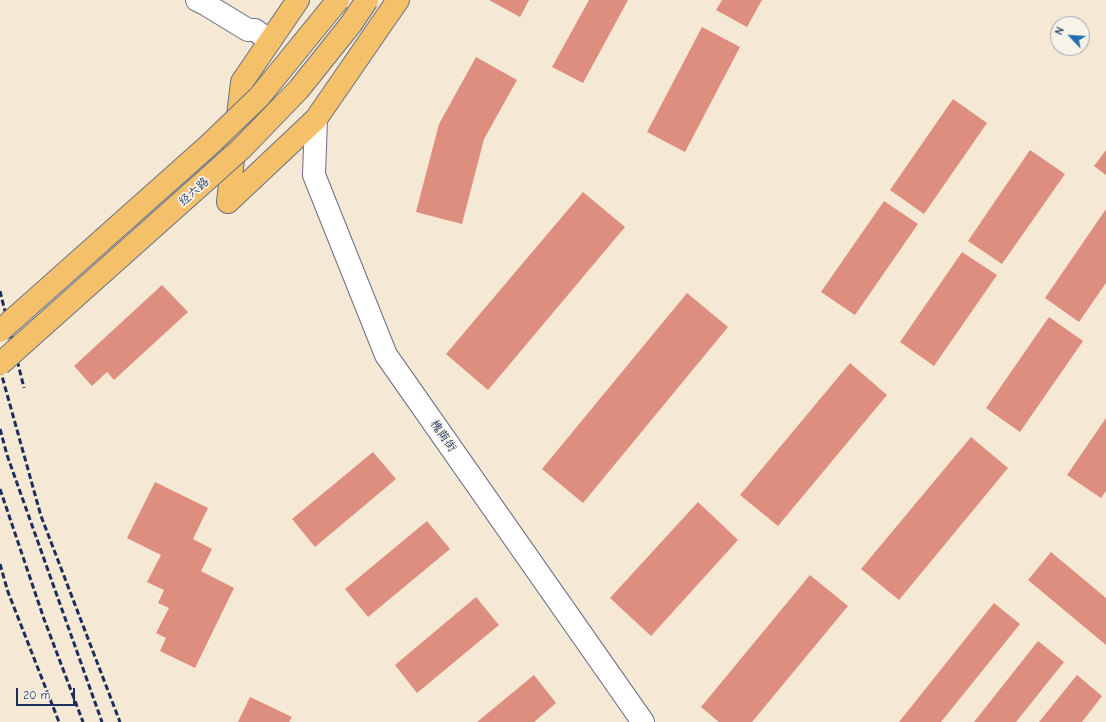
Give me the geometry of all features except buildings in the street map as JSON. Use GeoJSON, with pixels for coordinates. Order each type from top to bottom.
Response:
{"type":"FeatureCollection","features":[{"type":"Feature","properties":{"kind":"main road"},"geometry":{"type":"LineString","coordinates":[[298,0],[242,82],[228,202],[316,119],[398,0]]}},
{"type":"Feature","properties":{"kind":"main road","name":"经六路"},"geometry":{"type":"LineString","coordinates":[[0,331],[209,144],[259,97],[338,0]]}},
{"type":"Feature","properties":{"kind":"main road","name":"经六路"},"geometry":{"type":"LineString","coordinates":[[0,364],[242,148],[299,88],[351,24],[367,0]]}},
{"type":"Feature","properties":{"kind":"street"},"geometry":{"type":"LineString","coordinates":[[204,2],[248,30],[255,30],[270,41]]}},
{"type":"Feature","properties":{"kind":"street","name":"槐荫街"},"geometry":{"type":"LineString","coordinates":[[316,119],[314,174],[386,355],[643,722]]}},
{"type":"Feature","properties":{"kind":"railway"},"geometry":{"type":"LineString","coordinates":[[0,291],[24,388]]}},
{"type":"Feature","properties":{"kind":"railway"},"geometry":{"type":"LineString","coordinates":[[0,369],[41,516],[120,722]]}},
{"type":"Feature","properties":{"kind":"railway"},"geometry":{"type":"LineString","coordinates":[[0,429],[7,455],[102,722]]}},
{"type":"Feature","properties":{"kind":"railway"},"geometry":{"type":"LineString","coordinates":[[0,489],[44,619],[83,722]]}},
{"type":"Feature","properties":{"kind":"railway"},"geometry":{"type":"LineString","coordinates":[[0,564],[8,592],[59,722]]}}]}
